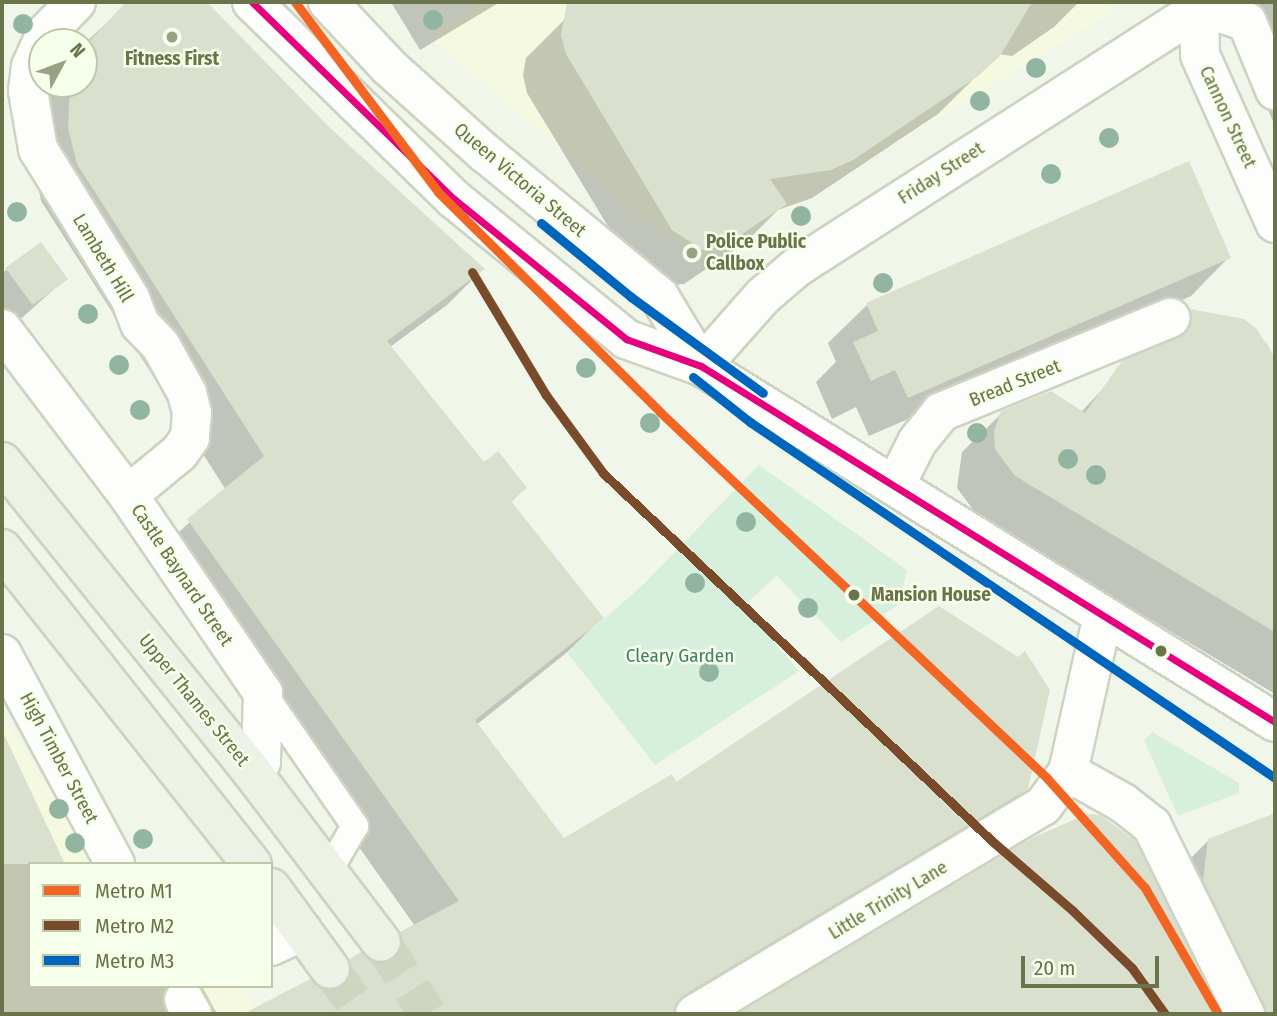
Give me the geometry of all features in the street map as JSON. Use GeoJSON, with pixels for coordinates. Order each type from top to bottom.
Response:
{"type":"FeatureCollection","features":[{"type":"Feature","properties":{"kind":"main road","name":"Upper Thames Street"},"geometry":{"type":"LineString","coordinates":[[2,462],[252,772],[381,942]]}},
{"type":"Feature","properties":{"kind":"main road"},"geometry":{"type":"LineString","coordinates":[[2,549],[250,862]]}},
{"type":"Feature","properties":{"kind":"main road"},"geometry":{"type":"LineString","coordinates":[[273,894],[287,939],[330,969]]}},
{"type":"Feature","properties":{"kind":"street","name":"Lambeth Hill"},"geometry":{"type":"LineString","coordinates":[[76,2],[46,33],[31,66],[28,91],[38,149],[130,298],[140,324],[161,346],[187,393],[192,413],[190,438],[179,453],[128,495]]}},
{"type":"Feature","properties":{"kind":"street","name":"Queen Victoria Street"},"geometry":{"type":"LineString","coordinates":[[252,2],[454,200],[626,339],[701,366],[1275,722]]}},
{"type":"Feature","properties":{"kind":"street","name":"Queen Victoria Street"},"geometry":{"type":"LineString","coordinates":[[328,2],[389,67],[485,153],[659,296],[701,366]]}},
{"type":"Feature","properties":{"kind":"street","name":"Friday Street"},"geometry":{"type":"LineString","coordinates":[[701,366],[763,296],[797,267],[1200,4]]}},
{"type":"Feature","properties":{"kind":"street"},"geometry":{"type":"LineString","coordinates":[[1200,4],[1247,22],[1275,90]]}},
{"type":"Feature","properties":{"kind":"street","name":"Cannon Street"},"geometry":{"type":"LineString","coordinates":[[1200,4],[1200,55],[1275,223]]}},
{"type":"Feature","properties":{"kind":"street","name":"Bread Street"},"geometry":{"type":"LineString","coordinates":[[895,486],[917,442],[941,412],[1170,318]]}},
{"type":"Feature","properties":{"kind":"street","name":"Castle Baynard Street"},"geometry":{"type":"LineString","coordinates":[[2,329],[128,495],[263,693]]}},
{"type":"Feature","properties":{"kind":"street"},"geometry":{"type":"LineString","coordinates":[[1103,615],[1068,772],[1140,815],[1165,853],[1245,1014]]}},
{"type":"Feature","properties":{"kind":"street","name":"High Timber Street"},"geometry":{"type":"LineString","coordinates":[[5,666],[114,862]]}},
{"type":"Feature","properties":{"kind":"street"},"geometry":{"type":"LineString","coordinates":[[252,772],[261,762],[263,693]]}},
{"type":"Feature","properties":{"kind":"street","name":"Little Trinity Lane"},"geometry":{"type":"LineString","coordinates":[[695,1014],[1016,825],[1043,806],[1068,772]]}},
{"type":"Feature","properties":{"kind":"lane","name":"Castle Baynard Street"},"geometry":{"type":"LineString","coordinates":[[263,693],[355,826],[328,872]]}},
{"type":"Feature","properties":{"kind":"shaded area"},"geometry":{"type":"Polygon","coordinates":[[[483,2],[1108,2],[1113,12],[704,259],[657,230],[427,36],[483,2]]]}},
{"type":"Feature","properties":{"kind":"shaded area"},"geometry":{"type":"Polygon","coordinates":[[[2,713],[93,862],[28,862],[28,988],[240,988],[259,1014],[2,1014],[2,713]]]}},
{"type":"Feature","properties":{"kind":"green space","name":"Cleary Garden"},"geometry":{"type":"Polygon","coordinates":[[[759,465],[907,570],[898,605],[841,642],[777,576],[743,606],[799,671],[655,765],[566,651],[643,585],[759,465]]]}},
{"type":"Feature","properties":{"kind":"green space"},"geometry":{"type":"Polygon","coordinates":[[[1152,732],[1239,783],[1239,793],[1178,816],[1144,740],[1152,732]]]}},
{"type":"Feature","properties":{"kind":"building"},"geometry":{"type":"Polygon","coordinates":[[[126,2],[207,2],[329,127],[485,269],[387,341],[484,462],[498,451],[527,488],[511,501],[604,618],[475,720],[564,838],[672,774],[676,782],[939,606],[1018,657],[1025,651],[1050,690],[1028,789],[684,995],[673,1014],[243,1014],[310,979],[322,989],[342,987],[350,977],[349,959],[361,952],[373,962],[394,960],[401,950],[400,932],[459,901],[187,519],[264,456],[77,164],[68,128],[69,98],[98,98],[98,32],[126,2]]]}},
{"type":"Feature","properties":{"kind":"building"},"geometry":{"type":"Polygon","coordinates":[[[567,2],[1032,2],[1000,56],[978,76],[853,160],[831,170],[770,179],[787,204],[724,246],[703,250],[672,230],[566,54],[561,35],[567,2]]]}},
{"type":"Feature","properties":{"kind":"building"},"geometry":{"type":"Polygon","coordinates":[[[1189,161],[1231,258],[908,398],[895,370],[871,381],[853,342],[878,331],[866,303],[1189,161]]]}},
{"type":"Feature","properties":{"kind":"building"},"geometry":{"type":"Polygon","coordinates":[[[41,242],[68,279],[32,305],[5,268],[41,242]]]}},
{"type":"Feature","properties":{"kind":"building"},"geometry":{"type":"Polygon","coordinates":[[[1190,309],[1244,319],[1257,329],[1275,358],[1275,632],[1015,476],[995,449],[994,431],[1001,411],[1051,391],[1085,413],[1122,361],[1187,332],[1190,309]]]}},
{"type":"Feature","properties":{"kind":"building"},"geometry":{"type":"Polygon","coordinates":[[[2,730],[64,862],[2,864],[2,730]]]}},
{"type":"Feature","properties":{"kind":"building"},"geometry":{"type":"Polygon","coordinates":[[[1275,813],[1275,1014],[1267,1014],[1203,880],[1208,839],[1275,813]]]}},
{"type":"Feature","properties":{"kind":"building"},"geometry":{"type":"Polygon","coordinates":[[[1087,814],[1100,815],[1135,840],[1221,1014],[737,1014],[1032,838],[1087,814]]]}},
{"type":"Feature","properties":{"kind":"tunnel"},"geometry":{"type":"LineString","coordinates":[[381,942],[428,1014]]}},
{"type":"Feature","properties":{"kind":"tunnel"},"geometry":{"type":"LineString","coordinates":[[330,969],[362,1014]]}},
{"type":"Feature","properties":{"kind":"metro line","name":"M1"},"geometry":{"type":"LineString","coordinates":[[295,2],[438,192],[660,412],[1047,778],[1145,888],[1218,1014]]}},
{"type":"Feature","properties":{"kind":"metro line","name":"M3"},"geometry":{"type":"LineString","coordinates":[[541,223],[631,297],[763,393]]}},
{"type":"Feature","properties":{"kind":"metro line","name":"M2"},"geometry":{"type":"LineString","coordinates":[[472,272],[546,395],[603,473],[992,841],[1073,911],[1132,968],[1165,1014]]}},
{"type":"Feature","properties":{"kind":"metro line","name":"M3"},"geometry":{"type":"LineString","coordinates":[[693,377],[750,422],[1275,778]]}},
{"type":"Feature","properties":{"kind":"transit line"},"geometry":{"type":"LineString","coordinates":[[252,2],[454,199],[626,339],[701,366],[1275,722]]}},
{"type":"Feature","properties":{"kind":"place","name":"Fitness First"},"geometry":{"type":"Point","coordinates":[172,37]}},
{"type":"Feature","properties":{"kind":"place","name":"Police Public Callbox"},"geometry":{"type":"Point","coordinates":[692,253]}},
{"type":"Feature","properties":{"kind":"place","name":"Mansion House"},"geometry":{"type":"Point","coordinates":[854,595]}}]}
